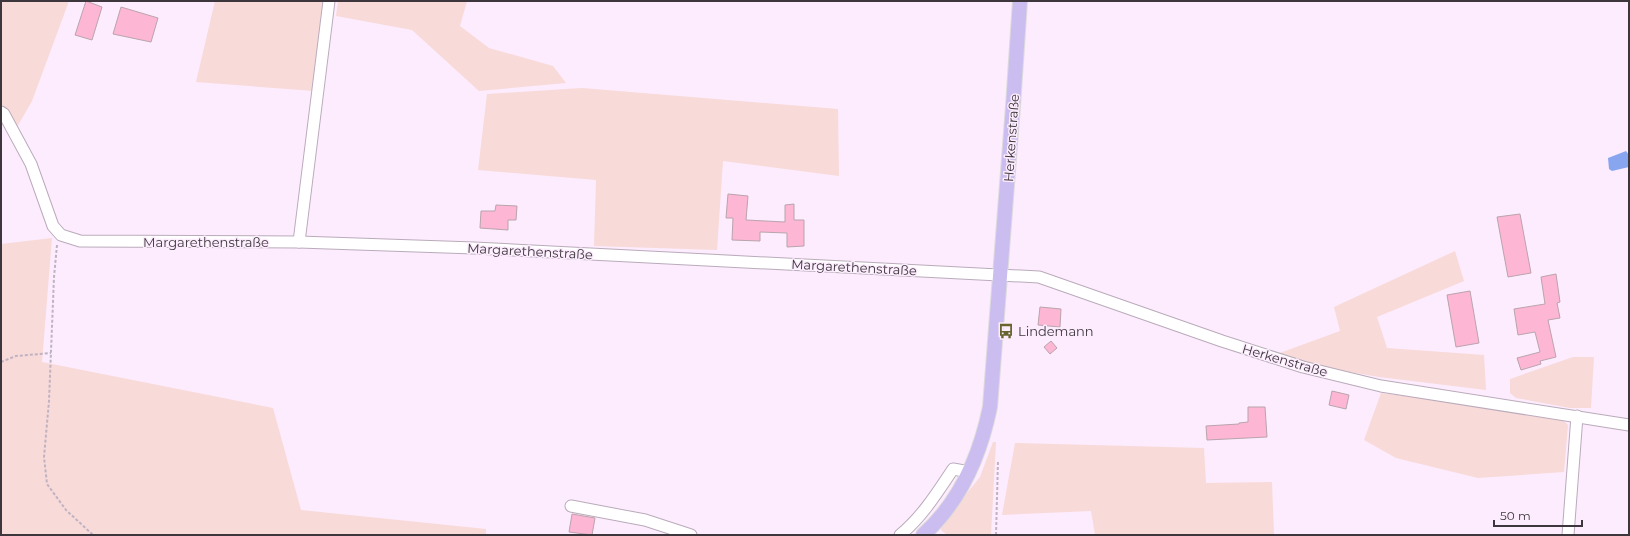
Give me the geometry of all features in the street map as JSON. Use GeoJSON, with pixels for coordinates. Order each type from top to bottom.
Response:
{"type":"FeatureCollection","features":[{"type":"Feature","properties":{"kind":"main road","name":"Herkenstraße"},"geometry":{"type":"LineString","coordinates":[[923,535],[947,510],[970,472],[984,436],[990,407],[1020,1]]}},
{"type":"Feature","properties":{"kind":"street"},"geometry":{"type":"LineString","coordinates":[[299,242],[329,1]]}},
{"type":"Feature","properties":{"kind":"street"},"geometry":{"type":"LineString","coordinates":[[1,112],[4,114],[21,144],[37,179],[53,226],[61,235]]}},
{"type":"Feature","properties":{"kind":"street","name":"Margarethenstraße"},"geometry":{"type":"LineString","coordinates":[[61,235],[69,239],[80,241],[299,242],[474,248],[1000,274]]}},
{"type":"Feature","properties":{"kind":"street","name":"Herkenstraße"},"geometry":{"type":"LineString","coordinates":[[1000,274],[1039,277],[1303,367],[1381,386],[1629,425]]}},
{"type":"Feature","properties":{"kind":"street"},"geometry":{"type":"LineString","coordinates":[[1568,535],[1577,416]]}},
{"type":"Feature","properties":{"kind":"street"},"geometry":{"type":"LineString","coordinates":[[900,535],[915,523],[953,469],[970,472]]}},
{"type":"Feature","properties":{"kind":"street"},"geometry":{"type":"LineString","coordinates":[[571,506],[645,520],[691,535]]}},
{"type":"Feature","properties":{"kind":"path"},"geometry":{"type":"LineString","coordinates":[[61,235],[58,242],[54,277],[51,353],[44,457],[47,484],[66,510],[93,535]]}},
{"type":"Feature","properties":{"kind":"path"},"geometry":{"type":"LineString","coordinates":[[1,362],[16,356],[51,353]]}},
{"type":"Feature","properties":{"kind":"path"},"geometry":{"type":"LineString","coordinates":[[996,535],[998,460]]}},
{"type":"Feature","properties":{"kind":"shaded area"},"geometry":{"type":"Polygon","coordinates":[[[1,1],[69,1],[32,101],[17,127],[8,109],[1,105],[1,1]]]}},
{"type":"Feature","properties":{"kind":"shaded area"},"geometry":{"type":"Polygon","coordinates":[[[215,1],[324,1],[314,91],[196,82],[215,1]]]}},
{"type":"Feature","properties":{"kind":"shaded area"},"geometry":{"type":"Polygon","coordinates":[[[338,1],[467,1],[460,26],[489,48],[553,66],[566,83],[479,91],[412,30],[336,16],[338,1]]]}},
{"type":"Feature","properties":{"kind":"shaded area"},"geometry":{"type":"Polygon","coordinates":[[[582,88],[838,109],[839,176],[723,161],[717,250],[594,246],[596,180],[478,170],[487,94],[582,88]]]}},
{"type":"Feature","properties":{"kind":"shaded area"},"geometry":{"type":"Polygon","coordinates":[[[52,238],[42,362],[273,408],[301,510],[486,529],[486,535],[1,535],[1,244],[52,238]]]}},
{"type":"Feature","properties":{"kind":"shaded area"},"geometry":{"type":"Polygon","coordinates":[[[1455,251],[1464,281],[1377,317],[1387,348],[1484,355],[1486,390],[1379,377],[1332,369],[1277,354],[1340,331],[1334,307],[1455,251]]]}},
{"type":"Feature","properties":{"kind":"shaded area"},"geometry":{"type":"Polygon","coordinates":[[[1573,357],[1594,357],[1591,408],[1570,408],[1516,398],[1510,393],[1510,379],[1573,357]]]}},
{"type":"Feature","properties":{"kind":"shaded area"},"geometry":{"type":"Polygon","coordinates":[[[1381,393],[1550,414],[1563,420],[1568,425],[1564,472],[1478,478],[1396,458],[1364,440],[1381,393]]]}},
{"type":"Feature","properties":{"kind":"shaded area"},"geometry":{"type":"Polygon","coordinates":[[[993,442],[996,442],[991,535],[947,535],[941,530],[941,525],[980,477],[993,442]]]}},
{"type":"Feature","properties":{"kind":"shaded area"},"geometry":{"type":"Polygon","coordinates":[[[1015,443],[1204,448],[1206,483],[1272,482],[1274,535],[1095,535],[1091,511],[1002,515],[1015,443]]]}},
{"type":"Feature","properties":{"kind":"water"},"geometry":{"type":"Polygon","coordinates":[[[1626,151],[1629,155],[1629,167],[1612,171],[1609,169],[1608,158],[1626,151]]]}},
{"type":"Feature","properties":{"kind":"building"},"geometry":{"type":"Polygon","coordinates":[[[86,1],[102,7],[92,40],[75,35],[86,1]]]}},
{"type":"Feature","properties":{"kind":"building"},"geometry":{"type":"Polygon","coordinates":[[[121,7],[158,18],[151,42],[113,34],[121,7]]]}},
{"type":"Feature","properties":{"kind":"building"},"geometry":{"type":"Polygon","coordinates":[[[728,194],[748,196],[746,220],[785,222],[785,205],[794,204],[794,220],[804,220],[804,246],[787,247],[787,233],[760,232],[760,241],[732,240],[733,218],[726,218],[728,194]]]}},
{"type":"Feature","properties":{"kind":"building"},"geometry":{"type":"Polygon","coordinates":[[[496,205],[517,206],[516,220],[508,220],[508,230],[480,228],[481,211],[495,211],[496,205]]]}},
{"type":"Feature","properties":{"kind":"building"},"geometry":{"type":"Polygon","coordinates":[[[1520,214],[1531,273],[1508,277],[1497,217],[1520,214]]]}},
{"type":"Feature","properties":{"kind":"building"},"geometry":{"type":"Polygon","coordinates":[[[1556,274],[1560,302],[1557,303],[1560,318],[1548,320],[1556,357],[1540,361],[1541,364],[1521,370],[1517,358],[1540,352],[1535,332],[1518,335],[1514,309],[1545,304],[1541,277],[1556,274]]]}},
{"type":"Feature","properties":{"kind":"building"},"geometry":{"type":"Polygon","coordinates":[[[1470,291],[1479,343],[1456,347],[1447,295],[1470,291]]]}},
{"type":"Feature","properties":{"kind":"building"},"geometry":{"type":"Polygon","coordinates":[[[1040,307],[1061,309],[1060,327],[1038,325],[1040,307]]]}},
{"type":"Feature","properties":{"kind":"building"},"geometry":{"type":"Polygon","coordinates":[[[1051,341],[1057,348],[1050,354],[1044,347],[1051,341]]]}},
{"type":"Feature","properties":{"kind":"building"},"geometry":{"type":"Polygon","coordinates":[[[1332,391],[1349,395],[1346,409],[1329,405],[1332,391]]]}},
{"type":"Feature","properties":{"kind":"building"},"geometry":{"type":"Polygon","coordinates":[[[1248,407],[1265,407],[1267,437],[1207,440],[1206,426],[1248,422],[1248,407]]]}},
{"type":"Feature","properties":{"kind":"building"},"geometry":{"type":"Polygon","coordinates":[[[572,514],[595,518],[592,535],[569,532],[572,514]]]}},
{"type":"Feature","properties":{"kind":"place","name":"Lindemann"},"geometry":{"type":"Point","coordinates":[1006,331]}}]}
